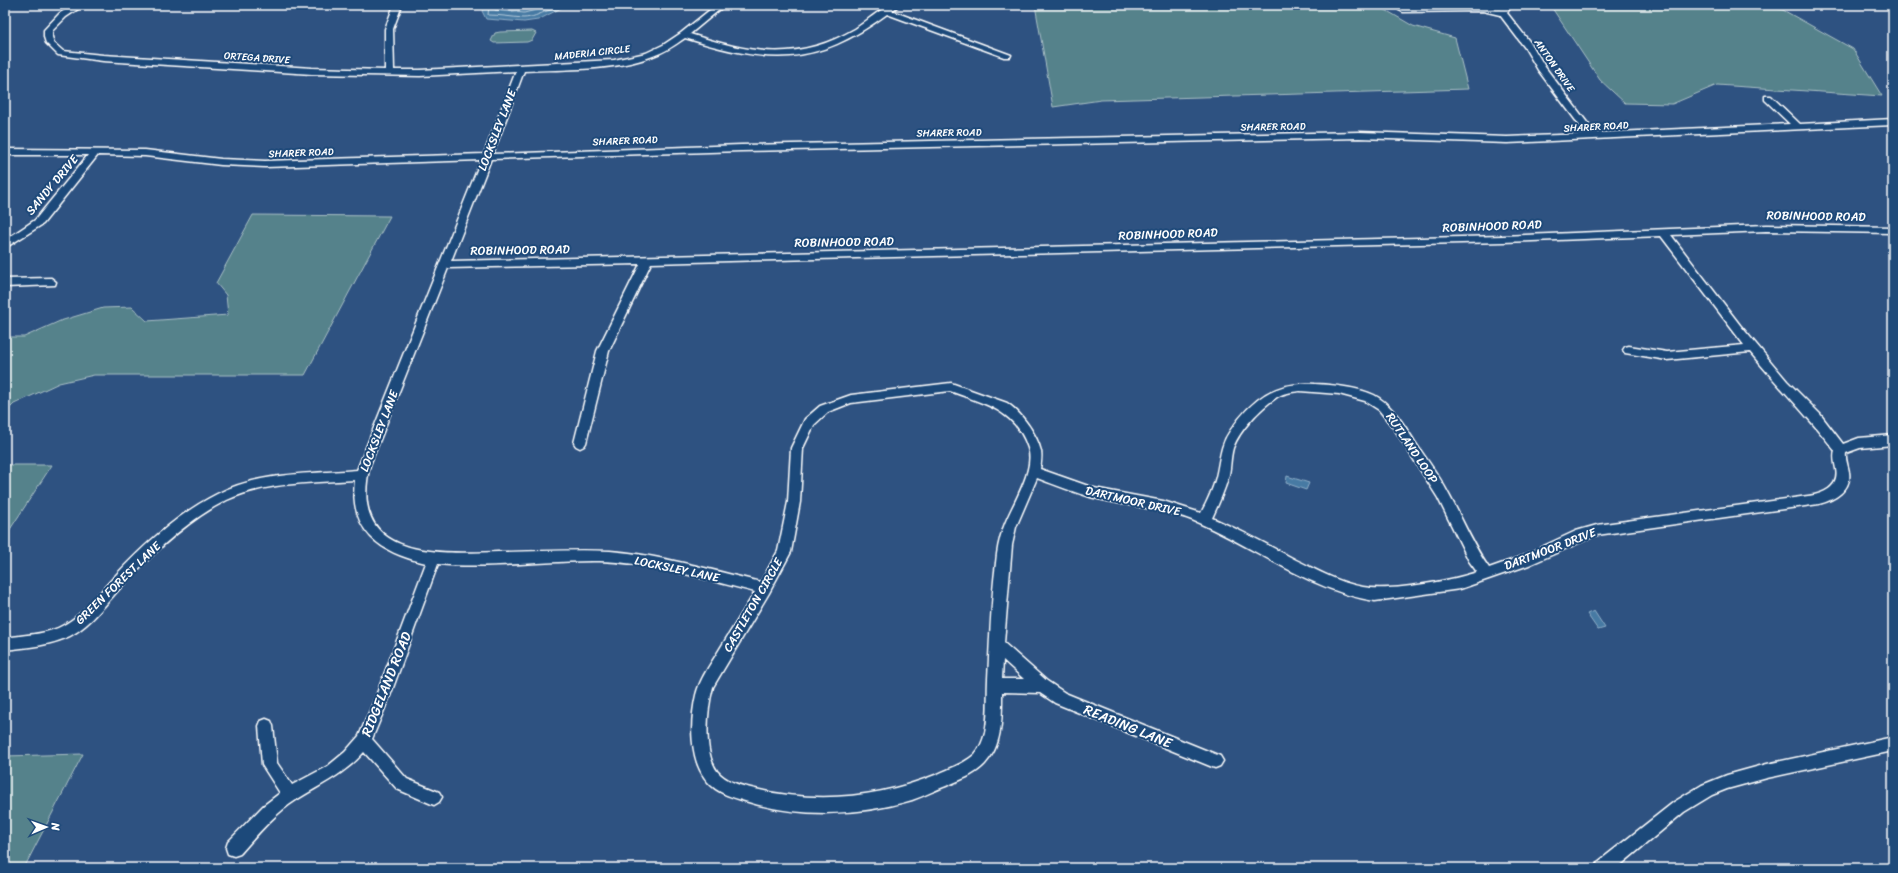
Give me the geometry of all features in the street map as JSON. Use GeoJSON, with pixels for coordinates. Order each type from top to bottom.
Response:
{"type":"FeatureCollection","features":[{"type":"Feature","properties":{"kind":"street","name":"ORTEGA DRIVE"},"geometry":{"type":"LineString","coordinates":[[80,5],[63,16],[48,30],[47,33],[49,41],[56,50],[61,53],[103,58],[296,70],[390,73],[521,69]]}},
{"type":"Feature","properties":{"kind":"street"},"geometry":{"type":"LineString","coordinates":[[390,73],[389,32],[393,13],[398,5]]}},
{"type":"Feature","properties":{"kind":"street","name":"MADERIA CIRCLE"},"geometry":{"type":"LineString","coordinates":[[521,69],[628,61],[656,53],[684,35],[721,5]]}},
{"type":"Feature","properties":{"kind":"street"},"geometry":{"type":"LineString","coordinates":[[684,35],[745,53],[789,56],[807,53],[828,46],[853,34],[895,5]]}},
{"type":"Feature","properties":{"kind":"street"},"geometry":{"type":"LineString","coordinates":[[1403,10],[1504,9]]}},
{"type":"Feature","properties":{"kind":"street","name":"ANTON DRIVE"},"geometry":{"type":"LineString","coordinates":[[1504,9],[1541,68],[1593,137]]}},
{"type":"Feature","properties":{"kind":"street"},"geometry":{"type":"LineString","coordinates":[[886,11],[1007,55]]}},
{"type":"Feature","properties":{"kind":"street","name":"LOCKSLEY LANE"},"geometry":{"type":"LineString","coordinates":[[521,69],[362,474],[361,508],[364,517],[373,532],[393,548],[407,553],[434,558],[459,559],[602,556],[651,562],[764,589]]}},
{"type":"Feature","properties":{"kind":"street"},"geometry":{"type":"LineString","coordinates":[[1768,98],[1798,127]]}},
{"type":"Feature","properties":{"kind":"street","name":"SHARER ROAD"},"geometry":{"type":"LineString","coordinates":[[5,152],[153,153],[221,162],[265,164],[749,147],[1341,136],[1507,140],[1893,122]]}},
{"type":"Feature","properties":{"kind":"street","name":"SANDY DRIVE"},"geometry":{"type":"LineString","coordinates":[[5,245],[39,222],[96,152]]}},
{"type":"Feature","properties":{"kind":"street","name":"ROBINHOOD ROAD"},"geometry":{"type":"LineString","coordinates":[[444,265],[1503,239],[1766,228],[1893,230]]}},
{"type":"Feature","properties":{"kind":"street"},"geometry":{"type":"LineString","coordinates":[[1664,233],[1736,328],[1783,384],[1816,417],[1841,450],[1859,443],[1893,440]]}},
{"type":"Feature","properties":{"kind":"street"},"geometry":{"type":"LineString","coordinates":[[580,443],[603,351],[647,260]]}},
{"type":"Feature","properties":{"kind":"street"},"geometry":{"type":"LineString","coordinates":[[5,283],[51,282]]}},
{"type":"Feature","properties":{"kind":"street"},"geometry":{"type":"LineString","coordinates":[[1629,350],[1667,356],[1754,348]]}},
{"type":"Feature","properties":{"kind":"street","name":"CASTLETON CIRCLE"},"geometry":{"type":"LineString","coordinates":[[937,388],[957,388],[1003,406],[1016,416],[1036,452],[1034,472],[1014,513],[1004,548],[996,646],[992,735],[986,751],[976,762],[957,774],[910,793],[846,804],[787,803],[766,800],[734,790],[720,783],[712,776],[705,764],[701,731],[703,695],[715,670],[764,589],[784,552],[794,502],[797,448],[809,422],[824,409],[834,404],[877,394],[937,388]]}},
{"type":"Feature","properties":{"kind":"street","name":"RUTLAND LOOP"},"geometry":{"type":"LineString","coordinates":[[1204,520],[1214,501],[1234,434],[1253,411],[1273,394],[1285,389],[1307,388],[1339,390],[1369,398],[1383,407],[1399,427],[1443,495],[1474,557],[1485,573]]}},
{"type":"Feature","properties":{"kind":"street","name":"DARTMOOR DRIVE"},"geometry":{"type":"LineString","coordinates":[[1034,472],[1094,493],[1163,506],[1204,520],[1325,581],[1361,593],[1375,595],[1460,583],[1485,573],[1524,561],[1560,546],[1581,535],[1597,530],[1822,498],[1834,492],[1842,483],[1844,475],[1840,454],[1841,450]]}},
{"type":"Feature","properties":{"kind":"street","name":"GREEN FOREST LANE"},"geometry":{"type":"LineString","coordinates":[[5,644],[50,637],[76,624],[96,606],[140,560],[202,508],[223,496],[243,489],[270,483],[362,474]]}},
{"type":"Feature","properties":{"kind":"street","name":"RIDGELAND ROAD"},"geometry":{"type":"LineString","coordinates":[[234,848],[269,810],[290,795],[333,771],[350,757],[364,741],[383,696],[434,558]]}},
{"type":"Feature","properties":{"kind":"street","name":"READING LANE"},"geometry":{"type":"LineString","coordinates":[[996,646],[1042,686],[1060,698],[1216,761]]}},
{"type":"Feature","properties":{"kind":"street"},"geometry":{"type":"LineString","coordinates":[[995,685],[1042,686]]}},
{"type":"Feature","properties":{"kind":"street"},"geometry":{"type":"LineString","coordinates":[[266,726],[270,765],[290,795]]}},
{"type":"Feature","properties":{"kind":"street"},"geometry":{"type":"LineString","coordinates":[[364,741],[402,784],[434,797]]}},
{"type":"Feature","properties":{"kind":"street"},"geometry":{"type":"LineString","coordinates":[[1604,868],[1679,807],[1707,790],[1727,782],[1766,771],[1893,744]]}},
{"type":"Feature","properties":{"kind":"green space"},"geometry":{"type":"Polygon","coordinates":[[[1035,5],[1377,5],[1413,26],[1455,38],[1468,89],[1101,100],[1053,107],[1035,5]]]}},
{"type":"Feature","properties":{"kind":"green space"},"geometry":{"type":"Polygon","coordinates":[[[1550,5],[1766,5],[1783,10],[1853,49],[1882,96],[1717,85],[1672,104],[1625,103],[1600,80],[1550,5]]]}},
{"type":"Feature","properties":{"kind":"green space"},"geometry":{"type":"Polygon","coordinates":[[[532,31],[536,33],[532,40],[527,42],[494,43],[491,41],[495,33],[532,31]]]}},
{"type":"Feature","properties":{"kind":"green space"},"geometry":{"type":"Polygon","coordinates":[[[253,215],[390,216],[305,375],[94,375],[59,383],[14,404],[5,413],[5,337],[24,337],[60,321],[103,308],[132,307],[147,321],[228,315],[226,295],[216,283],[253,215]]]}},
{"type":"Feature","properties":{"kind":"green space"},"geometry":{"type":"Polygon","coordinates":[[[5,465],[52,465],[5,537],[5,465]]]}},
{"type":"Feature","properties":{"kind":"green space"},"geometry":{"type":"Polygon","coordinates":[[[83,754],[24,868],[5,868],[5,756],[83,754]]]}},
{"type":"Feature","properties":{"kind":"water"},"geometry":{"type":"Polygon","coordinates":[[[486,5],[567,5],[538,20],[524,22],[486,19],[482,11],[486,5]]]}},
{"type":"Feature","properties":{"kind":"water"},"geometry":{"type":"Polygon","coordinates":[[[1287,476],[1309,483],[1306,490],[1286,483],[1287,476]]]}},
{"type":"Feature","properties":{"kind":"water"},"geometry":{"type":"Polygon","coordinates":[[[1594,611],[1605,628],[1598,630],[1587,614],[1594,611]]]}}]}
